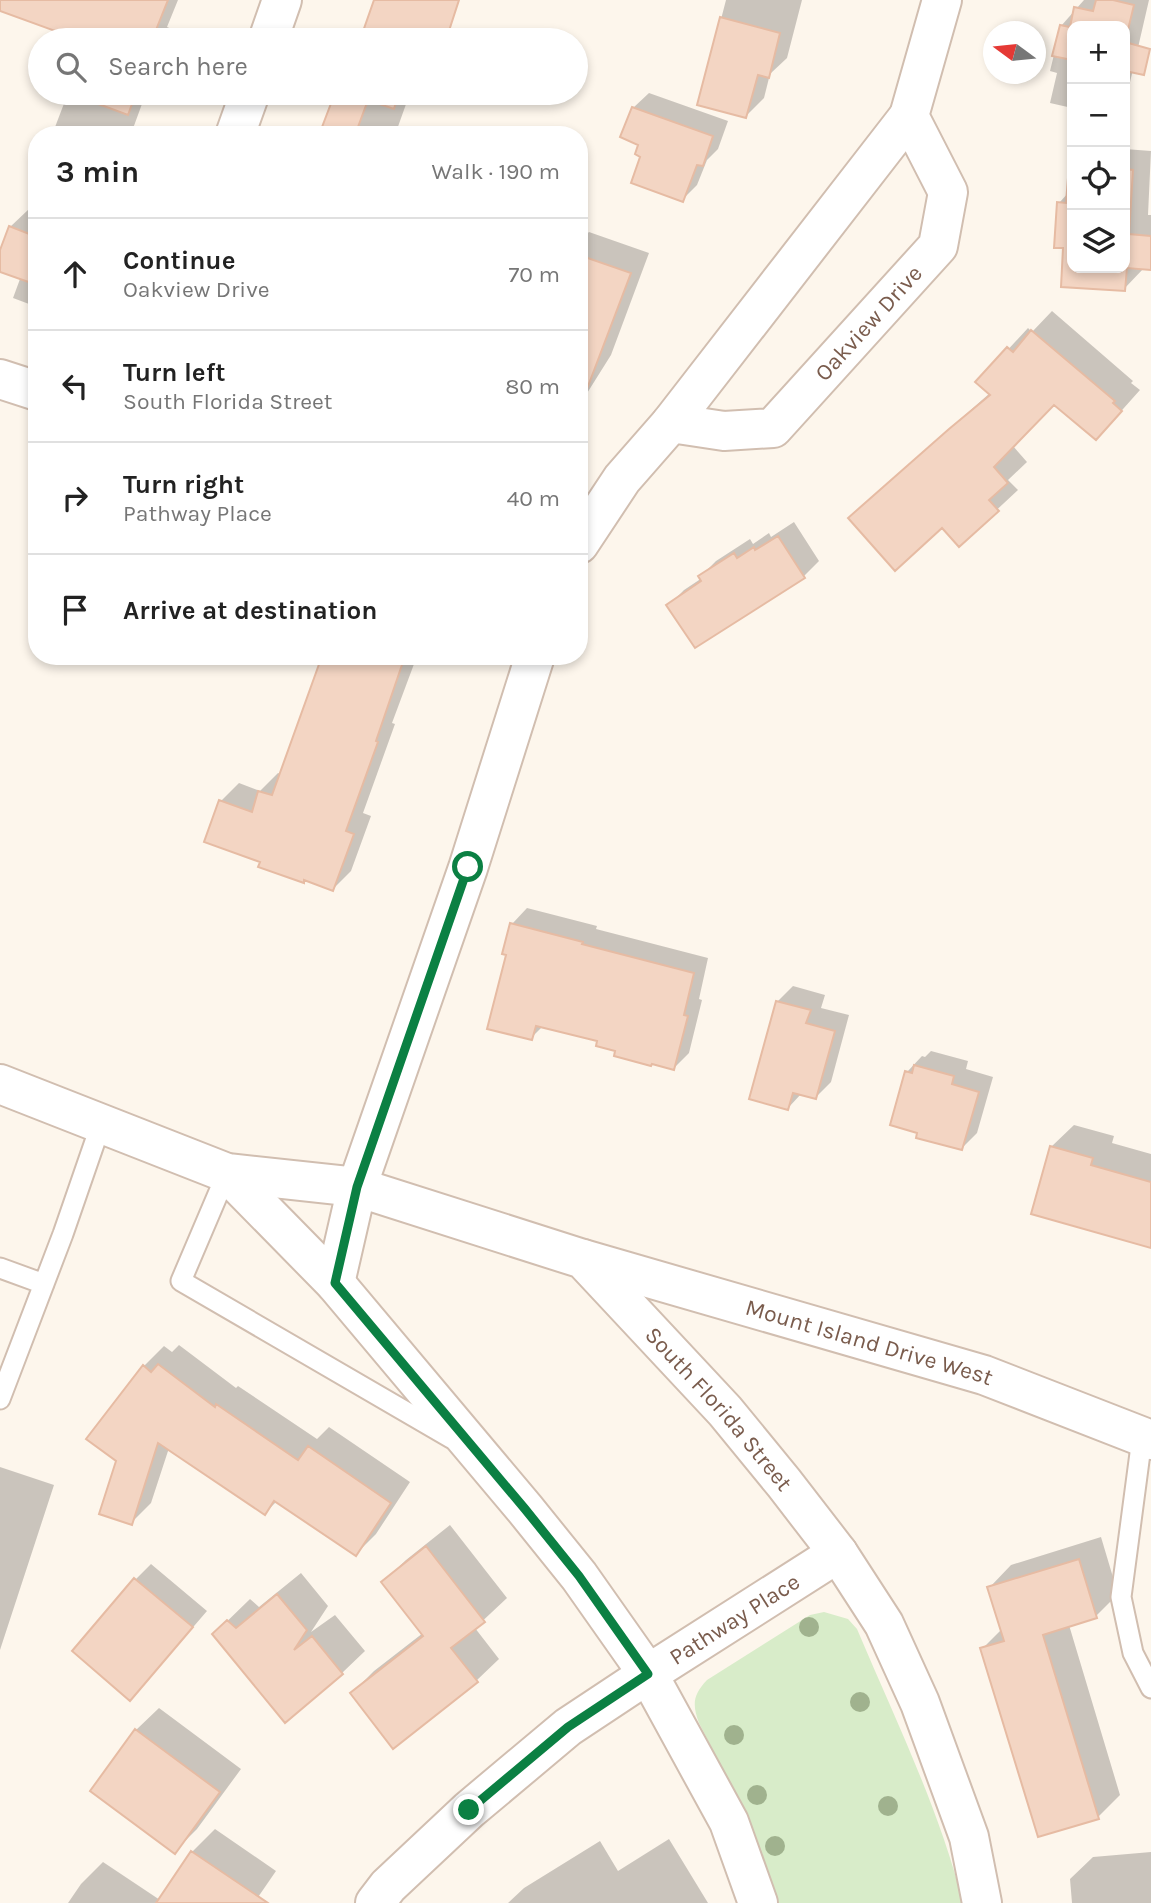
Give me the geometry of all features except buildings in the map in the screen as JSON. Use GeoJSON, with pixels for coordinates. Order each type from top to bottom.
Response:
{"type":"FeatureCollection","features":[{"type":"Feature","properties":{"kind":"street"},"geometry":{"type":"LineString","coordinates":[[272,28],[282,0]]}},
{"type":"Feature","properties":{"kind":"street"},"geometry":{"type":"LineString","coordinates":[[588,530],[622,479],[671,423],[909,116],[942,0]]}},
{"type":"Feature","properties":{"kind":"street"},"geometry":{"type":"LineString","coordinates":[[238,126],[246,105]]}},
{"type":"Feature","properties":{"kind":"street","name":"Oakview Drive"},"geometry":{"type":"LineString","coordinates":[[671,423],[724,430],[774,428],[938,247],[948,192],[909,116]]}},
{"type":"Feature","properties":{"kind":"street"},"geometry":{"type":"LineString","coordinates":[[0,379],[28,388]]}},
{"type":"Feature","properties":{"kind":"street"},"geometry":{"type":"LineString","coordinates":[[335,1283],[357,1187],[468,867],[533,665]]}},
{"type":"Feature","properties":{"kind":"street","name":"South Florida Street"},"geometry":{"type":"LineString","coordinates":[[0,1084],[227,1172],[357,1187],[583,1259],[725,1411],[838,1553],[884,1624],[920,1703],[969,1837],[982,1903]]}},
{"type":"Feature","properties":{"kind":"street","name":"South Florida Street"},"geometry":{"type":"LineString","coordinates":[[227,1172],[335,1283],[579,1576],[648,1674],[730,1822],[758,1903]]}},
{"type":"Feature","properties":{"kind":"street","name":"Mount Island Drive West"},"geometry":{"type":"LineString","coordinates":[[583,1259],[984,1375],[1147,1439]]}},
{"type":"Feature","properties":{"kind":"street","name":"Pathway Place"},"geometry":{"type":"LineString","coordinates":[[375,1903],[388,1886],[469,1810],[568,1727],[838,1553]]}},
{"type":"Feature","properties":{"kind":"lane"},"geometry":{"type":"LineString","coordinates":[[0,1399],[101,1124]]}},
{"type":"Feature","properties":{"kind":"lane"},"geometry":{"type":"LineString","coordinates":[[227,1172],[181,1281],[476,1452]]}},
{"type":"Feature","properties":{"kind":"lane"},"geometry":{"type":"LineString","coordinates":[[0,1268],[44,1284]]}},
{"type":"Feature","properties":{"kind":"lane"},"geometry":{"type":"LineString","coordinates":[[1147,1439],[1121,1597],[1133,1653],[1151,1688]]}},
{"type":"Feature","properties":{"kind":"green space"},"geometry":{"type":"Polygon","coordinates":[[[824,1612],[848,1619],[857,1629],[929,1798],[963,1903],[778,1903],[756,1842],[699,1723],[695,1700],[707,1680],[810,1615],[824,1612]]]}},
{"type":"Feature","properties":{"kind":"route"},"geometry":{"type":"LineString","coordinates":[[468,867],[357,1187],[335,1283],[579,1576],[648,1674],[568,1727],[469,1810]]}}]}
